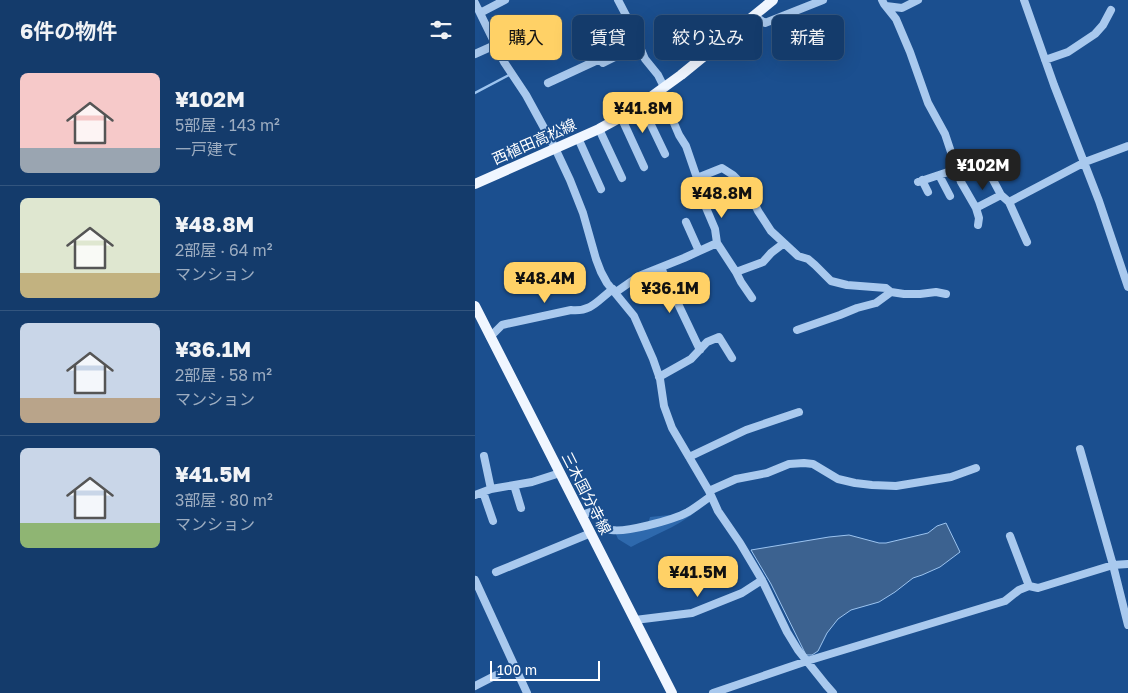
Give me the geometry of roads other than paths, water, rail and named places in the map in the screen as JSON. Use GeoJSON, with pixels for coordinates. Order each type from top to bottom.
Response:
{"type":"FeatureCollection","features":[{"type":"Feature","properties":{"kind":"main road","name":"西植田高松線"},"geometry":{"type":"LineString","coordinates":[[755,15],[773,0]]}},
{"type":"Feature","properties":{"kind":"main road","name":"西植田高松線"},"geometry":{"type":"LineString","coordinates":[[475,184],[599,129],[621,117],[662,89],[699,60]]}},
{"type":"Feature","properties":{"kind":"main road","name":"三木国分寺線"},"geometry":{"type":"LineString","coordinates":[[475,306],[673,693]]}},
{"type":"Feature","properties":{"kind":"street"},"geometry":{"type":"LineString","coordinates":[[480,13],[505,0]]}},
{"type":"Feature","properties":{"kind":"street"},"geometry":{"type":"LineString","coordinates":[[617,0],[626,15]]}},
{"type":"Feature","properties":{"kind":"street"},"geometry":{"type":"LineString","coordinates":[[762,21],[765,23],[813,2],[823,0]]}},
{"type":"Feature","properties":{"kind":"street"},"geometry":{"type":"LineString","coordinates":[[895,19],[902,8],[918,0]]}},
{"type":"Feature","properties":{"kind":"street"},"geometry":{"type":"LineString","coordinates":[[1024,0],[1062,108],[1099,200],[1128,287]]}},
{"type":"Feature","properties":{"kind":"street"},"geometry":{"type":"LineString","coordinates":[[475,3],[490,34]]}},
{"type":"Feature","properties":{"kind":"street"},"geometry":{"type":"LineString","coordinates":[[884,3],[902,8]]}},
{"type":"Feature","properties":{"kind":"street"},"geometry":{"type":"LineString","coordinates":[[884,3],[895,19],[910,52],[928,103],[945,134],[961,182],[979,218],[978,225]]}},
{"type":"Feature","properties":{"kind":"street"},"geometry":{"type":"LineString","coordinates":[[1045,60],[1067,52],[1095,34],[1103,25],[1111,10]]}},
{"type":"Feature","properties":{"kind":"street"},"geometry":{"type":"LineString","coordinates":[[475,54],[490,47]]}},
{"type":"Feature","properties":{"kind":"street"},"geometry":{"type":"LineString","coordinates":[[644,57],[658,75],[679,135],[686,146],[697,178],[722,168],[733,175],[744,186],[771,231],[798,256],[808,259],[831,280],[847,285],[886,288],[891,292],[904,294],[936,292],[946,294]]}},
{"type":"Feature","properties":{"kind":"street"},"geometry":{"type":"LineString","coordinates":[[503,60],[526,95],[570,180],[583,213],[601,272],[634,316],[659,377],[664,406],[672,428],[719,512],[763,580],[787,632],[798,650],[833,693]]}},
{"type":"Feature","properties":{"kind":"street"},"geometry":{"type":"LineString","coordinates":[[548,83],[598,60]]}},
{"type":"Feature","properties":{"kind":"street"},"geometry":{"type":"LineString","coordinates":[[641,104],[665,154]]}},
{"type":"Feature","properties":{"kind":"street"},"geometry":{"type":"LineString","coordinates":[[621,117],[644,167]]}},
{"type":"Feature","properties":{"kind":"street"},"geometry":{"type":"LineString","coordinates":[[599,129],[622,178]]}},
{"type":"Feature","properties":{"kind":"street"},"geometry":{"type":"LineString","coordinates":[[578,138],[601,189]]}},
{"type":"Feature","properties":{"kind":"street"},"geometry":{"type":"LineString","coordinates":[[1009,202],[1085,162],[1128,146]]}},
{"type":"Feature","properties":{"kind":"street"},"geometry":{"type":"LineString","coordinates":[[983,161],[1001,195],[1009,202],[1027,242]]}},
{"type":"Feature","properties":{"kind":"street"},"geometry":{"type":"LineString","coordinates":[[928,192],[920,181],[957,169]]}},
{"type":"Feature","properties":{"kind":"street"},"geometry":{"type":"LineString","coordinates":[[939,175],[950,196]]}},
{"type":"Feature","properties":{"kind":"street"},"geometry":{"type":"LineString","coordinates":[[975,208],[1001,195]]}},
{"type":"Feature","properties":{"kind":"street"},"geometry":{"type":"LineString","coordinates":[[704,203],[715,230],[717,243],[752,298]]}},
{"type":"Feature","properties":{"kind":"street"},"geometry":{"type":"LineString","coordinates":[[686,222],[699,252]]}},
{"type":"Feature","properties":{"kind":"street"},"geometry":{"type":"LineString","coordinates":[[491,336],[506,324],[588,308],[598,302],[603,296],[639,276],[717,243]]}},
{"type":"Feature","properties":{"kind":"street"},"geometry":{"type":"LineString","coordinates":[[736,272],[763,262],[784,243]]}},
{"type":"Feature","properties":{"kind":"street"},"geometry":{"type":"LineString","coordinates":[[661,268],[700,350]]}},
{"type":"Feature","properties":{"kind":"street"},"geometry":{"type":"LineString","coordinates":[[797,330],[876,303],[891,292]]}},
{"type":"Feature","properties":{"kind":"street"},"geometry":{"type":"LineString","coordinates":[[659,377],[691,359],[707,342],[719,337],[731,358]]}},
{"type":"Feature","properties":{"kind":"street"},"geometry":{"type":"LineString","coordinates":[[689,457],[746,430],[799,412]]}},
{"type":"Feature","properties":{"kind":"street"},"geometry":{"type":"LineString","coordinates":[[1080,449],[1128,625]]}},
{"type":"Feature","properties":{"kind":"street"},"geometry":{"type":"LineString","coordinates":[[484,456],[483,492],[493,521]]}},
{"type":"Feature","properties":{"kind":"street"},"geometry":{"type":"LineString","coordinates":[[582,515],[596,510],[600,512],[603,523],[609,529],[617,530],[631,529],[673,519],[688,512],[710,494],[736,478],[767,473],[789,464],[813,464],[838,479],[855,483],[896,486],[951,477],[976,468]]}},
{"type":"Feature","properties":{"kind":"street"},"geometry":{"type":"LineString","coordinates":[[483,492],[532,482],[560,473]]}},
{"type":"Feature","properties":{"kind":"street"},"geometry":{"type":"LineString","coordinates":[[513,485],[521,508]]}},
{"type":"Feature","properties":{"kind":"street"},"geometry":{"type":"LineString","coordinates":[[496,572],[591,533]]}},
{"type":"Feature","properties":{"kind":"street"},"geometry":{"type":"LineString","coordinates":[[1010,536],[1029,586]]}},
{"type":"Feature","properties":{"kind":"street"},"geometry":{"type":"LineString","coordinates":[[713,693],[807,661],[1005,601],[1019,590],[1029,586],[1038,588],[1113,565],[1128,564]]}},
{"type":"Feature","properties":{"kind":"street"},"geometry":{"type":"LineString","coordinates":[[475,580],[527,693]]}},
{"type":"Feature","properties":{"kind":"street"},"geometry":{"type":"LineString","coordinates":[[635,620],[692,613],[742,594],[763,580]]}},
{"type":"Feature","properties":{"kind":"street"},"geometry":{"type":"LineString","coordinates":[[475,686],[514,666]]}},
{"type":"Feature","properties":{"kind":"waterway"},"geometry":{"type":"LineString","coordinates":[[475,93],[509,75]]}}]}
